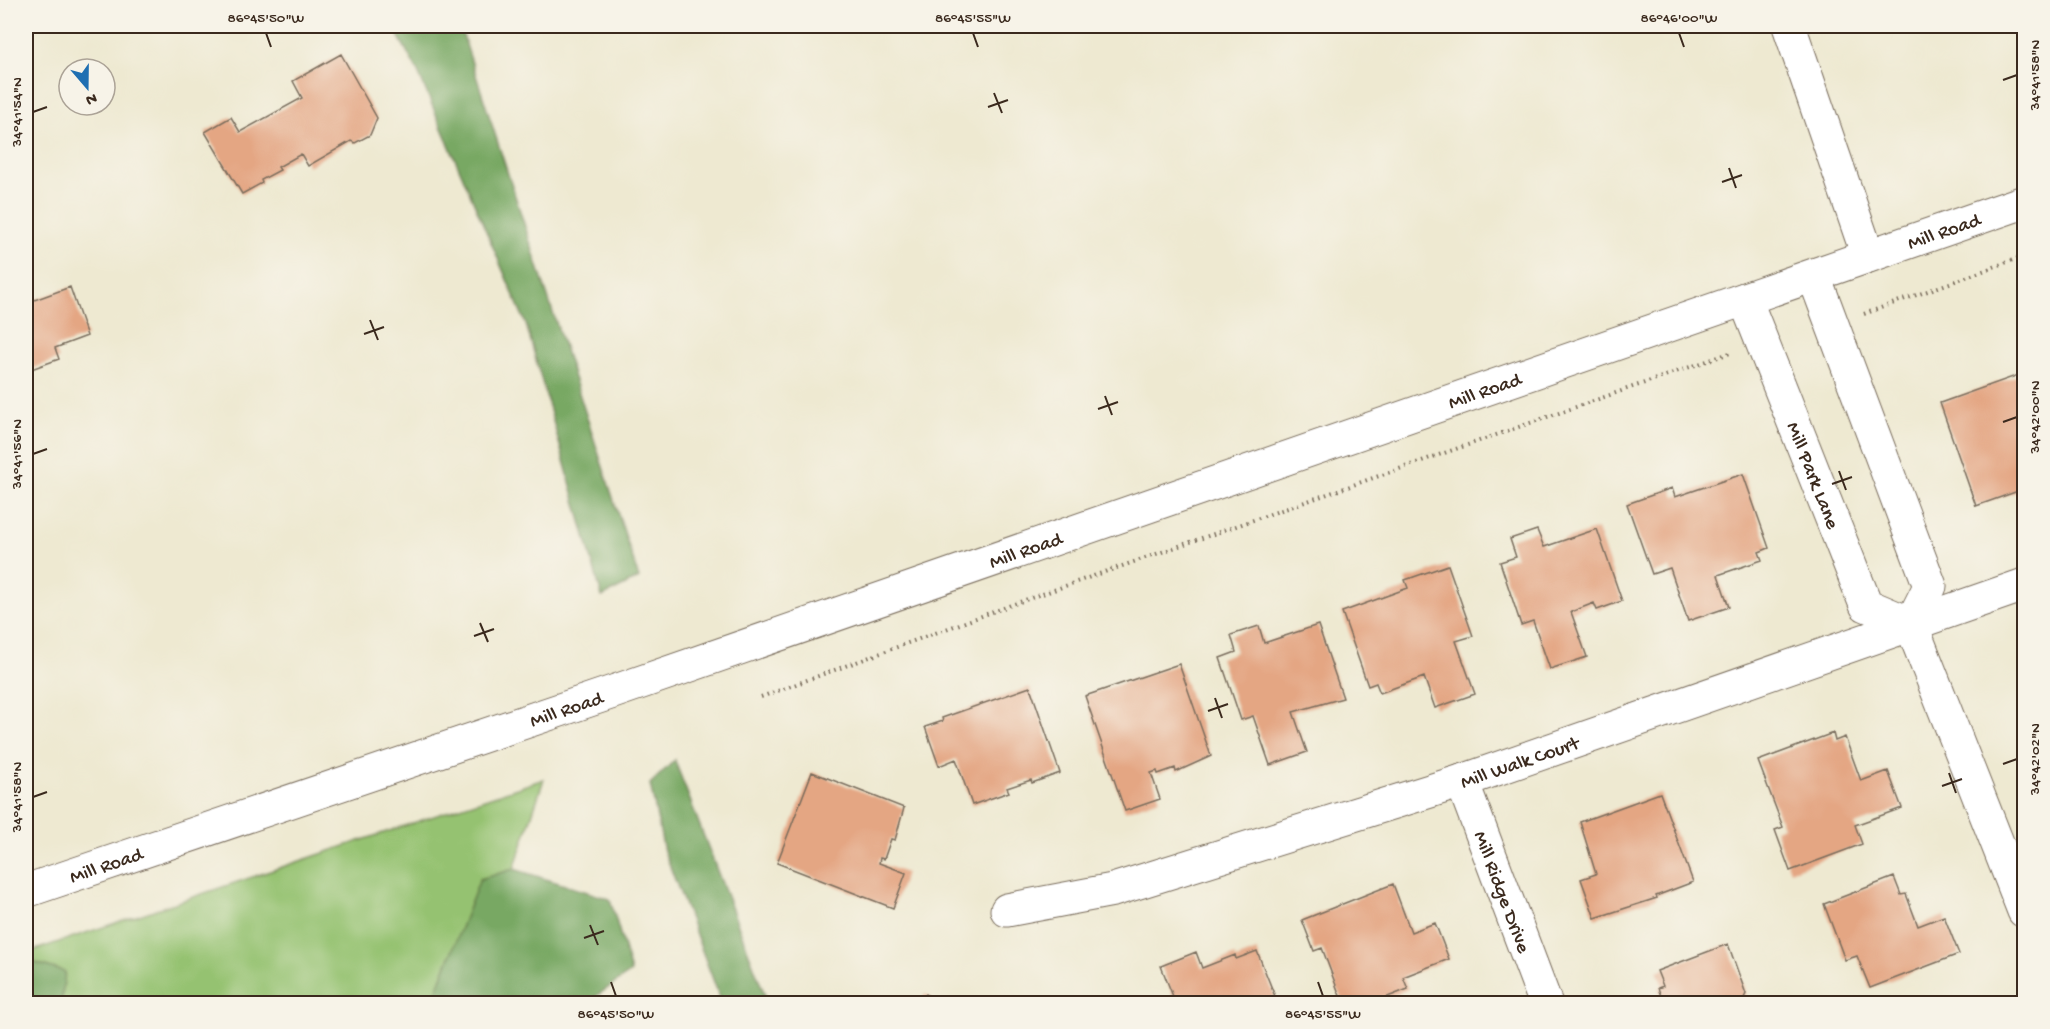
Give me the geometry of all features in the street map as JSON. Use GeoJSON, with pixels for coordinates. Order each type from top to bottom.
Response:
{"type":"FeatureCollection","features":[{"type":"Feature","properties":{"kind":"street"},"geometry":{"type":"LineString","coordinates":[[1789,26],[1868,256]]}},
{"type":"Feature","properties":{"kind":"street","name":"Mill Road"},"geometry":{"type":"LineString","coordinates":[[26,891],[579,704],[2025,202]]}},
{"type":"Feature","properties":{"kind":"street"},"geometry":{"type":"LineString","coordinates":[[1814,276],[1930,586],[1911,624],[2025,911]]}},
{"type":"Feature","properties":{"kind":"street","name":"Mill Park Lane"},"geometry":{"type":"LineString","coordinates":[[1745,299],[1866,605],[1911,624]]}},
{"type":"Feature","properties":{"kind":"street","name":"Mill Walk Court"},"geometry":{"type":"LineString","coordinates":[[1006,910],[1113,890],[1462,782],[2025,585]]}},
{"type":"Feature","properties":{"kind":"street","name":"Mill Ridge Drive"},"geometry":{"type":"LineString","coordinates":[[1462,782],[1546,1004]]}},
{"type":"Feature","properties":{"kind":"path"},"geometry":{"type":"LineString","coordinates":[[1866,313],[2025,256]]}},
{"type":"Feature","properties":{"kind":"path"},"geometry":{"type":"LineString","coordinates":[[761,697],[1025,600],[1730,353]]}},
{"type":"Feature","properties":{"kind":"green space"},"geometry":{"type":"Polygon","coordinates":[[[393,26],[460,26],[639,578],[602,597],[526,324],[417,70],[393,26]]]}},
{"type":"Feature","properties":{"kind":"green space"},"geometry":{"type":"Polygon","coordinates":[[[675,760],[768,1003],[722,1003],[664,851],[650,784],[675,760]]]}},
{"type":"Feature","properties":{"kind":"green space"},"geometry":{"type":"Polygon","coordinates":[[[544,779],[514,869],[480,879],[432,1003],[61,1003],[65,972],[26,960],[26,953],[544,779]]]}},
{"type":"Feature","properties":{"kind":"green space"},"geometry":{"type":"Polygon","coordinates":[[[514,869],[610,899],[631,972],[595,997],[593,1003],[432,1003],[480,879],[514,869]]]}},
{"type":"Feature","properties":{"kind":"green space"},"geometry":{"type":"Polygon","coordinates":[[[26,960],[65,972],[61,1003],[26,1003],[26,960]]]}},
{"type":"Feature","properties":{"kind":"building"},"geometry":{"type":"Polygon","coordinates":[[[341,54],[377,118],[370,135],[355,143],[351,141],[308,166],[301,154],[278,167],[280,170],[242,194],[205,132],[231,117],[240,132],[302,98],[293,81],[341,54]]]}},
{"type":"Feature","properties":{"kind":"building"},"geometry":{"type":"Polygon","coordinates":[[[70,287],[87,336],[55,348],[59,359],[26,371],[26,303],[70,287]]]}},
{"type":"Feature","properties":{"kind":"building"},"geometry":{"type":"Polygon","coordinates":[[[2024,373],[2024,489],[1976,506],[1940,403],[2024,373]]]}},
{"type":"Feature","properties":{"kind":"building"},"geometry":{"type":"Polygon","coordinates":[[[1743,474],[1769,548],[1759,552],[1762,560],[1718,575],[1729,607],[1688,621],[1670,568],[1652,574],[1627,504],[1672,488],[1675,497],[1743,474]]]}},
{"type":"Feature","properties":{"kind":"building"},"geometry":{"type":"Polygon","coordinates":[[[1597,529],[1622,601],[1597,610],[1594,603],[1571,612],[1587,657],[1550,669],[1533,621],[1521,625],[1500,562],[1516,557],[1510,539],[1537,530],[1544,547],[1597,529]]]}},
{"type":"Feature","properties":{"kind":"building"},"geometry":{"type":"Polygon","coordinates":[[[1448,565],[1473,636],[1456,641],[1475,694],[1435,708],[1424,677],[1380,693],[1376,683],[1368,686],[1342,612],[1408,588],[1405,580],[1448,565]]]}},
{"type":"Feature","properties":{"kind":"building"},"geometry":{"type":"Polygon","coordinates":[[[1318,625],[1343,698],[1293,712],[1307,752],[1270,765],[1253,716],[1241,720],[1220,658],[1236,652],[1231,635],[1259,626],[1264,643],[1318,625]]]}},
{"type":"Feature","properties":{"kind":"building"},"geometry":{"type":"Polygon","coordinates":[[[1179,664],[1211,756],[1176,772],[1175,768],[1158,774],[1157,771],[1151,773],[1160,799],[1125,811],[1085,696],[1179,664]]]}},
{"type":"Feature","properties":{"kind":"building"},"geometry":{"type":"Polygon","coordinates":[[[1030,687],[1060,773],[1032,783],[1031,780],[1007,788],[1009,792],[972,805],[956,759],[939,766],[925,727],[943,721],[942,718],[1030,687]]]}},
{"type":"Feature","properties":{"kind":"building"},"geometry":{"type":"Polygon","coordinates":[[[1833,733],[1835,741],[1845,737],[1861,781],[1888,771],[1902,808],[1855,825],[1862,844],[1790,871],[1775,830],[1783,827],[1758,761],[1833,733]]]}},
{"type":"Feature","properties":{"kind":"building"},"geometry":{"type":"Polygon","coordinates":[[[812,772],[904,808],[895,840],[891,839],[884,859],[880,858],[879,863],[906,873],[893,908],[777,863],[812,772]]]}},
{"type":"Feature","properties":{"kind":"building"},"geometry":{"type":"Polygon","coordinates":[[[1660,793],[1693,882],[1656,896],[1657,898],[1595,918],[1581,879],[1596,874],[1580,822],[1660,793]]]}},
{"type":"Feature","properties":{"kind":"building"},"geometry":{"type":"Polygon","coordinates":[[[1894,877],[1901,895],[1906,894],[1918,926],[1944,916],[1959,954],[1870,988],[1857,956],[1845,960],[1824,904],[1894,877]]]}},
{"type":"Feature","properties":{"kind":"building"},"geometry":{"type":"Polygon","coordinates":[[[1393,884],[1411,932],[1435,923],[1449,959],[1403,977],[1408,989],[1370,1004],[1343,1004],[1322,948],[1314,951],[1302,920],[1393,884]]]}},
{"type":"Feature","properties":{"kind":"building"},"geometry":{"type":"Polygon","coordinates":[[[1728,944],[1746,994],[1743,1000],[1734,1004],[1664,1004],[1658,988],[1663,986],[1657,971],[1728,944]]]}},
{"type":"Feature","properties":{"kind":"building"},"geometry":{"type":"Polygon","coordinates":[[[1257,951],[1278,1004],[1176,1004],[1161,966],[1196,952],[1202,968],[1235,955],[1236,959],[1257,951]]]}},
{"type":"Feature","properties":{"kind":"building"},"geometry":{"type":"Polygon","coordinates":[[[926,994],[937,1004],[918,1004],[926,994]]]}}]}
